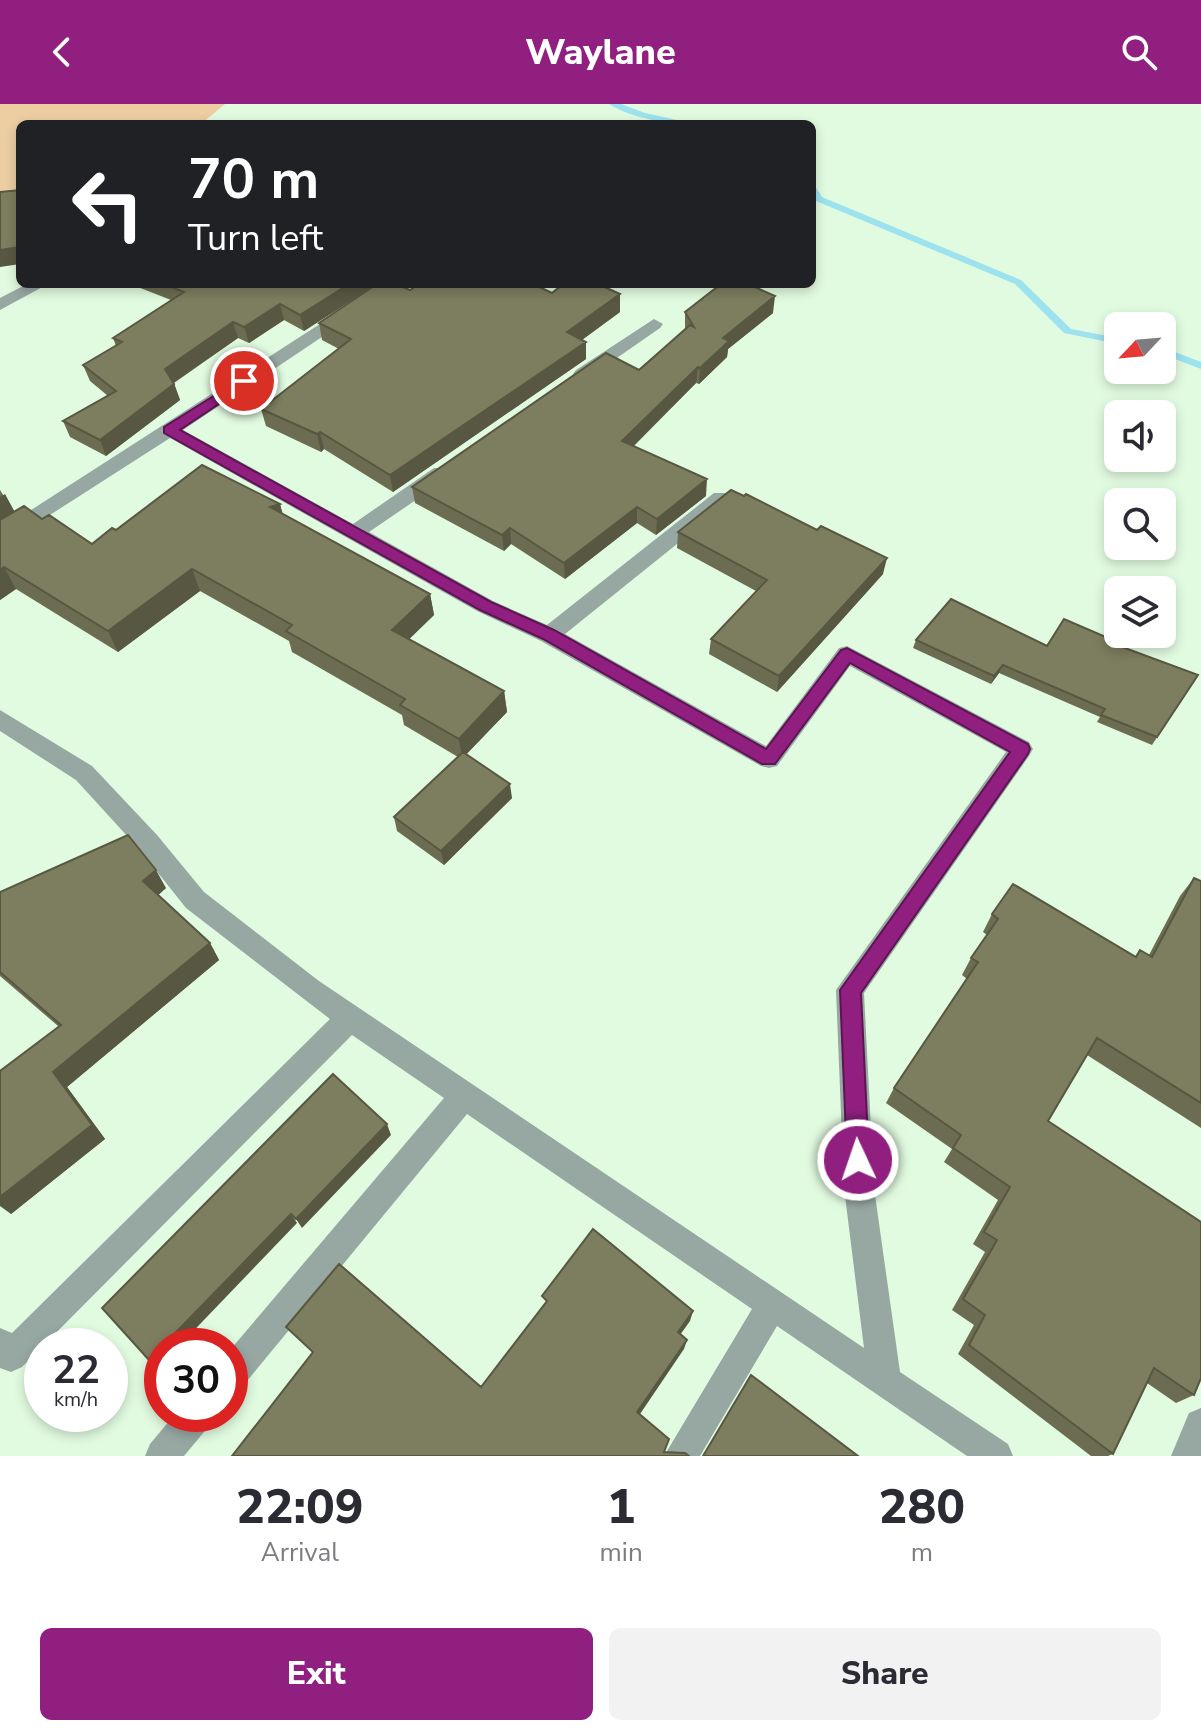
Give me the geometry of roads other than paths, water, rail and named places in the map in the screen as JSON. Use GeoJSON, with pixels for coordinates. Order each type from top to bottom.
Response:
{"type":"FeatureCollection","features":[{"type":"Feature","properties":{"kind":"street"},"geometry":{"type":"LineString","coordinates":[[0,305],[32,288]]}},
{"type":"Feature","properties":{"kind":"street"},"geometry":{"type":"LineString","coordinates":[[0,540],[387,288]]}},
{"type":"Feature","properties":{"kind":"street"},"geometry":{"type":"LineString","coordinates":[[563,388],[654,324]]}},
{"type":"Feature","properties":{"kind":"street"},"geometry":{"type":"LineString","coordinates":[[169,430],[485,606],[549,635],[769,759],[847,654],[1021,749],[850,990],[859,1188],[885,1381]]}},
{"type":"Feature","properties":{"kind":"street"},"geometry":{"type":"LineString","coordinates":[[354,533],[458,460]]}},
{"type":"Feature","properties":{"kind":"street"},"geometry":{"type":"LineString","coordinates":[[549,635],[721,498]]}},
{"type":"Feature","properties":{"kind":"street"},"geometry":{"type":"LineString","coordinates":[[0,719],[84,773],[148,842],[195,900],[264,956],[464,1096],[996,1456]]}},
{"type":"Feature","properties":{"kind":"street"},"geometry":{"type":"LineString","coordinates":[[0,1344],[11,1356],[350,1018]]}},
{"type":"Feature","properties":{"kind":"street"},"geometry":{"type":"LineString","coordinates":[[248,1354],[464,1096]]}},
{"type":"Feature","properties":{"kind":"street"},"geometry":{"type":"LineString","coordinates":[[681,1456],[772,1305]]}},
{"type":"Feature","properties":{"kind":"street"},"geometry":{"type":"LineString","coordinates":[[1188,1456],[1201,1425]]}},
{"type":"Feature","properties":{"kind":"street"},"geometry":{"type":"LineString","coordinates":[[162,1456],[182,1432]]}},
{"type":"Feature","properties":{"kind":"waterway"},"geometry":{"type":"LineString","coordinates":[[613,104],[643,115],[670,120]]}},
{"type":"Feature","properties":{"kind":"waterway"},"geometry":{"type":"LineString","coordinates":[[816,194],[819,199],[1018,282],[1068,331],[1104,338]]}},
{"type":"Feature","properties":{"kind":"waterway"},"geometry":{"type":"LineString","coordinates":[[1176,356],[1201,366]]}}]}
